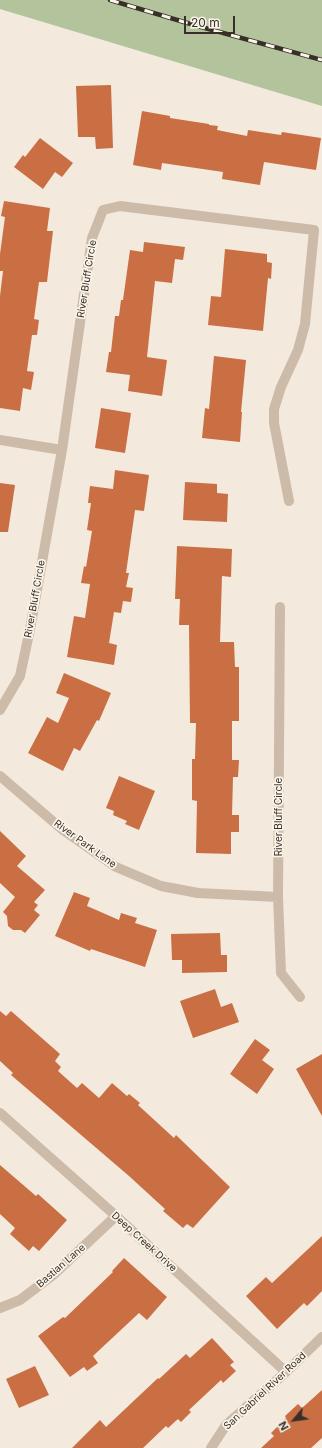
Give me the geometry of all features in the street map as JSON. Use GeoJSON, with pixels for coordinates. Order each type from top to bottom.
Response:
{"type":"FeatureCollection","features":[{"type":"Feature","properties":{"kind":"street","name":"River Bluff Circle"},"geometry":{"type":"LineString","coordinates":[[0,710],[20,676],[30,629],[62,450],[92,238],[103,210],[120,206],[314,230],[305,324],[298,350],[281,387],[274,409],[274,424],[289,501]]}},
{"type":"Feature","properties":{"kind":"street"},"geometry":{"type":"LineString","coordinates":[[0,440],[62,450]]}},
{"type":"Feature","properties":{"kind":"street","name":"River Bluff Circle"},"geometry":{"type":"LineString","coordinates":[[280,607],[278,897],[281,973],[300,997]]}},
{"type":"Feature","properties":{"kind":"street","name":"River Park Lane"},"geometry":{"type":"LineString","coordinates":[[0,776],[63,830],[116,868],[160,886],[198,893],[278,897]]}},
{"type":"Feature","properties":{"kind":"street","name":"Deep Creek Drive"},"geometry":{"type":"LineString","coordinates":[[0,1113],[116,1216],[286,1372]]}},
{"type":"Feature","properties":{"kind":"street","name":"Bastian Lane"},"geometry":{"type":"LineString","coordinates":[[0,1308],[20,1300],[53,1275],[116,1216]]}},
{"type":"Feature","properties":{"kind":"street","name":"San Gabriel River Road"},"geometry":{"type":"LineString","coordinates":[[211,1448],[226,1426],[322,1337]]}},
{"type":"Feature","properties":{"kind":"green space"},"geometry":{"type":"Polygon","coordinates":[[[0,0],[322,0],[322,106],[0,9],[0,0]]]}},
{"type":"Feature","properties":{"kind":"building"},"geometry":{"type":"Polygon","coordinates":[[[111,85],[113,148],[96,149],[95,137],[78,137],[76,86],[111,85]]]}},
{"type":"Feature","properties":{"kind":"building"},"geometry":{"type":"Polygon","coordinates":[[[142,111],[170,116],[170,118],[218,126],[217,130],[247,136],[248,130],[281,135],[282,132],[321,138],[316,170],[264,162],[260,185],[222,179],[223,172],[162,163],[161,170],[133,165],[142,111]]]}},
{"type":"Feature","properties":{"kind":"building"},"geometry":{"type":"Polygon","coordinates":[[[40,138],[73,163],[62,177],[55,172],[43,189],[14,167],[23,155],[25,157],[40,138]]]}},
{"type":"Feature","properties":{"kind":"building"},"geometry":{"type":"Polygon","coordinates":[[[4,201],[50,208],[47,231],[53,231],[47,282],[39,282],[34,319],[39,320],[37,335],[32,335],[27,371],[34,372],[31,390],[23,388],[20,411],[0,408],[0,296],[3,271],[0,271],[0,254],[5,217],[1,216],[4,201]]]}},
{"type":"Feature","properties":{"kind":"building"},"geometry":{"type":"Polygon","coordinates":[[[144,242],[185,247],[183,260],[175,259],[172,283],[155,281],[147,357],[167,360],[162,396],[128,391],[130,375],[106,372],[109,352],[111,352],[115,316],[119,316],[121,300],[123,300],[130,250],[143,252],[144,242]]]}},
{"type":"Feature","properties":{"kind":"building"},"geometry":{"type":"Polygon","coordinates":[[[225,249],[267,254],[267,262],[272,263],[271,279],[268,278],[263,331],[208,325],[211,296],[221,297],[225,249]]]}},
{"type":"Feature","properties":{"kind":"building"},"geometry":{"type":"Polygon","coordinates":[[[214,356],[246,360],[240,442],[202,438],[205,408],[209,409],[214,356]]]}},
{"type":"Feature","properties":{"kind":"building"},"geometry":{"type":"Polygon","coordinates":[[[101,408],[131,413],[125,453],[95,448],[101,408]]]}},
{"type":"Feature","properties":{"kind":"building"},"geometry":{"type":"Polygon","coordinates":[[[115,470],[149,475],[144,511],[135,510],[126,573],[129,573],[126,587],[133,588],[131,602],[123,601],[121,613],[114,612],[109,643],[117,645],[114,665],[67,657],[74,616],[85,618],[90,584],[81,583],[84,566],[86,567],[92,531],[87,530],[91,503],[88,503],[90,486],[113,489],[115,470]]]}},
{"type":"Feature","properties":{"kind":"building"},"geometry":{"type":"Polygon","coordinates":[[[185,482],[217,484],[217,493],[228,494],[227,522],[183,520],[185,482]]]}},
{"type":"Feature","properties":{"kind":"building"},"geometry":{"type":"Polygon","coordinates":[[[0,483],[15,485],[8,532],[0,532],[0,483]]]}},
{"type":"Feature","properties":{"kind":"building"},"geometry":{"type":"Polygon","coordinates":[[[177,546],[232,549],[231,577],[222,576],[220,642],[234,642],[235,667],[239,667],[239,721],[232,721],[232,760],[239,760],[238,777],[233,777],[232,815],[239,815],[239,832],[231,832],[231,854],[196,853],[197,801],[192,800],[192,759],[195,759],[196,723],[190,723],[189,625],[179,625],[180,599],[175,599],[177,546]]]}},
{"type":"Feature","properties":{"kind":"building"},"geometry":{"type":"Polygon","coordinates":[[[64,673],[111,693],[99,721],[97,720],[80,751],[74,748],[63,771],[28,753],[47,717],[58,723],[69,698],[56,693],[64,673]]]}},
{"type":"Feature","properties":{"kind":"building"},"geometry":{"type":"Polygon","coordinates":[[[119,776],[155,791],[139,830],[125,824],[127,821],[113,815],[114,811],[106,808],[119,776]]]}},
{"type":"Feature","properties":{"kind":"building"},"geometry":{"type":"Polygon","coordinates":[[[0,831],[26,856],[17,866],[45,890],[34,902],[38,905],[34,910],[40,915],[25,933],[21,930],[13,930],[8,926],[7,916],[3,912],[15,897],[0,883],[0,831]]]}},
{"type":"Feature","properties":{"kind":"building"},"geometry":{"type":"Polygon","coordinates":[[[74,892],[90,898],[87,906],[119,920],[121,913],[137,918],[135,923],[157,930],[145,967],[91,949],[90,951],[55,936],[74,892]]]}},
{"type":"Feature","properties":{"kind":"building"},"geometry":{"type":"Polygon","coordinates":[[[220,933],[221,955],[227,955],[227,972],[182,973],[182,960],[172,960],[171,934],[220,933]]]}},
{"type":"Feature","properties":{"kind":"building"},"geometry":{"type":"Polygon","coordinates":[[[215,989],[221,1007],[232,1003],[239,1022],[193,1038],[180,1001],[215,989]]]}},
{"type":"Feature","properties":{"kind":"building"},"geometry":{"type":"Polygon","coordinates":[[[0,1011],[6,1016],[11,1011],[60,1054],[55,1061],[61,1067],[58,1071],[77,1088],[82,1083],[99,1098],[112,1083],[127,1096],[129,1094],[140,1103],[138,1105],[174,1138],[176,1135],[230,1187],[193,1228],[187,1224],[183,1228],[163,1211],[165,1209],[129,1176],[11,1075],[13,1073],[0,1061],[0,1011]]]}},
{"type":"Feature","properties":{"kind":"building"},"geometry":{"type":"Polygon","coordinates":[[[255,1039],[270,1050],[262,1060],[274,1069],[257,1094],[230,1074],[255,1039]]]}},
{"type":"Feature","properties":{"kind":"building"},"geometry":{"type":"Polygon","coordinates":[[[322,1054],[322,1116],[296,1069],[322,1054]]]}},
{"type":"Feature","properties":{"kind":"building"},"geometry":{"type":"Polygon","coordinates":[[[0,1165],[36,1196],[38,1194],[67,1220],[39,1251],[33,1246],[29,1251],[10,1234],[15,1228],[0,1214],[0,1165]]]}},
{"type":"Feature","properties":{"kind":"building"},"geometry":{"type":"Polygon","coordinates":[[[322,1236],[322,1291],[307,1306],[304,1303],[277,1329],[246,1296],[266,1277],[272,1283],[322,1236]]]}},
{"type":"Feature","properties":{"kind":"building"},"geometry":{"type":"Polygon","coordinates":[[[124,1258],[167,1297],[147,1320],[139,1313],[93,1356],[98,1363],[87,1371],[84,1367],[70,1377],[38,1336],[63,1317],[65,1318],[113,1272],[112,1271],[124,1258]]]}},
{"type":"Feature","properties":{"kind":"building"},"geometry":{"type":"Polygon","coordinates":[[[212,1338],[234,1362],[230,1365],[236,1371],[223,1383],[221,1380],[189,1410],[191,1412],[181,1422],[178,1419],[168,1428],[166,1426],[143,1448],[72,1448],[100,1420],[106,1427],[186,1354],[190,1358],[212,1338]]]}},
{"type":"Feature","properties":{"kind":"building"},"geometry":{"type":"Polygon","coordinates":[[[35,1366],[49,1395],[19,1408],[6,1379],[35,1366]]]}},
{"type":"Feature","properties":{"kind":"building"},"geometry":{"type":"Polygon","coordinates":[[[322,1390],[322,1438],[311,1448],[261,1448],[274,1436],[271,1433],[286,1418],[285,1416],[298,1404],[302,1408],[322,1390]]]}},
{"type":"Feature","properties":{"kind":"railway"},"geometry":{"type":"LineString","coordinates":[[110,0],[322,60]]}}]}
